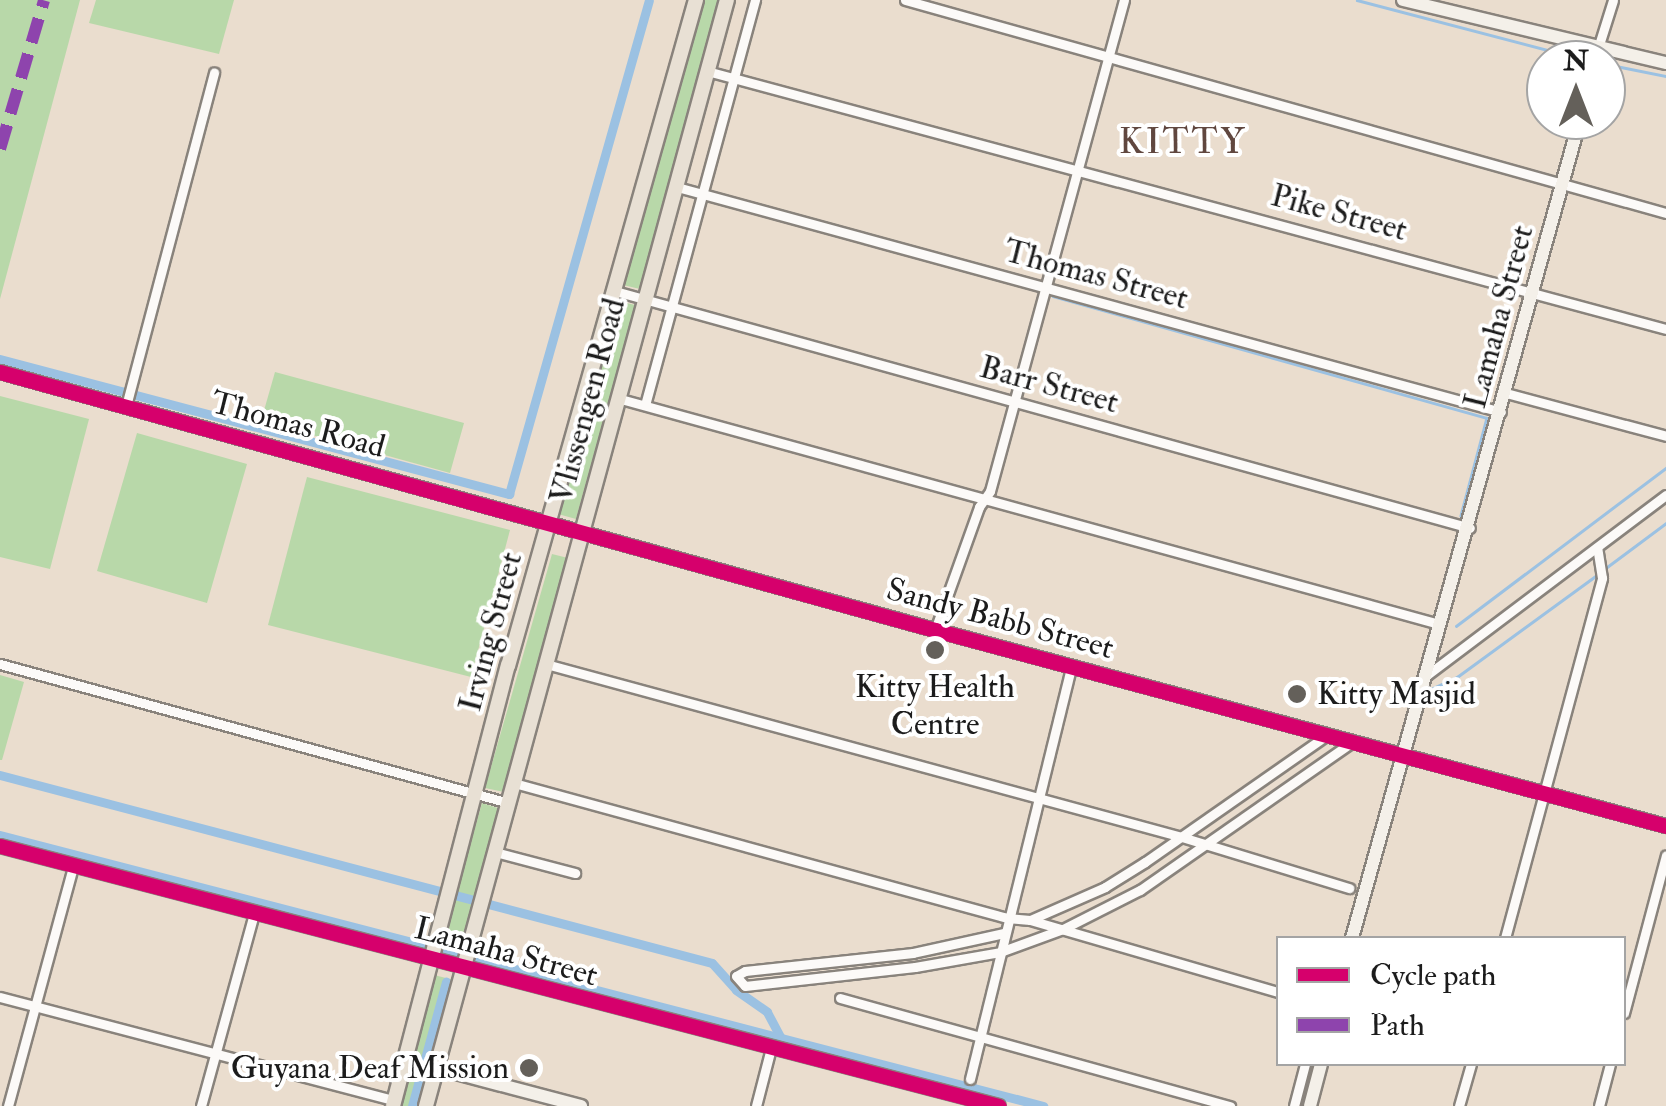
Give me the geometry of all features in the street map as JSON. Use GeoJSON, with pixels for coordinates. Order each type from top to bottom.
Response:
{"type":"FeatureCollection","features":[{"type":"Feature","properties":{"kind":"main road","name":"Irving Street"},"geometry":{"type":"LineString","coordinates":[[393,1103],[696,0]]}},
{"type":"Feature","properties":{"kind":"main road","name":"Vlissengen Road"},"geometry":{"type":"LineString","coordinates":[[426,1106],[728,0]]}},
{"type":"Feature","properties":{"kind":"street"},"geometry":{"type":"LineString","coordinates":[[644,405],[755,0]]}},
{"type":"Feature","properties":{"kind":"street"},"geometry":{"type":"LineString","coordinates":[[905,0],[1666,214]]}},
{"type":"Feature","properties":{"kind":"street"},"geometry":{"type":"LineString","coordinates":[[935,630],[985,499],[1015,402],[1124,0]]}},
{"type":"Feature","properties":{"kind":"street"},"geometry":{"type":"LineString","coordinates":[[1403,0],[1547,40]]}},
{"type":"Feature","properties":{"kind":"street"},"geometry":{"type":"LineString","coordinates":[[1468,16],[1472,0]]}},
{"type":"Feature","properties":{"kind":"street"},"geometry":{"type":"LineString","coordinates":[[1601,40],[1613,0]]}},
{"type":"Feature","properties":{"kind":"street"},"geometry":{"type":"LineString","coordinates":[[1626,58],[1666,62]]}},
{"type":"Feature","properties":{"kind":"street","name":"Pike Street"},"geometry":{"type":"LineString","coordinates":[[707,71],[1534,290],[1666,329]]}},
{"type":"Feature","properties":{"kind":"street"},"geometry":{"type":"LineString","coordinates":[[127,403],[214,72]]}},
{"type":"Feature","properties":{"kind":"street","name":"Lamaha Street"},"geometry":{"type":"LineString","coordinates":[[1353,936],[1470,528],[1575,140]]}},
{"type":"Feature","properties":{"kind":"street","name":"Thomas Street"},"geometry":{"type":"LineString","coordinates":[[678,186],[1501,412]]}},
{"type":"Feature","properties":{"kind":"street","name":"Barr Street"},"geometry":{"type":"LineString","coordinates":[[615,290],[1470,528]]}},
{"type":"Feature","properties":{"kind":"street","name":"Thomas Road"},"geometry":{"type":"LineString","coordinates":[[0,372],[127,403],[582,530]]}},
{"type":"Feature","properties":{"kind":"street"},"geometry":{"type":"LineString","coordinates":[[1506,393],[1666,436]]}},
{"type":"Feature","properties":{"kind":"street"},"geometry":{"type":"LineString","coordinates":[[618,398],[1440,624]]}},
{"type":"Feature","properties":{"kind":"street"},"geometry":{"type":"LineString","coordinates":[[1427,675],[1450,662],[1666,495]]}},
{"type":"Feature","properties":{"kind":"street","name":"Sandy Babb Street"},"geometry":{"type":"LineString","coordinates":[[582,530],[935,630],[1666,826]]}},
{"type":"Feature","properties":{"kind":"street"},"geometry":{"type":"LineString","coordinates":[[1505,936],[1602,578],[1597,547]]}},
{"type":"Feature","properties":{"kind":"street"},"geometry":{"type":"LineString","coordinates":[[1433,652],[1450,662]]}},
{"type":"Feature","properties":{"kind":"street"},"geometry":{"type":"LineString","coordinates":[[0,664],[509,803]]}},
{"type":"Feature","properties":{"kind":"street"},"geometry":{"type":"LineString","coordinates":[[546,664],[1182,837],[1349,888]]}},
{"type":"Feature","properties":{"kind":"street"},"geometry":{"type":"LineString","coordinates":[[970,1078],[1071,667]]}},
{"type":"Feature","properties":{"kind":"street"},"geometry":{"type":"LineString","coordinates":[[1030,920],[1105,887],[1328,735]]}},
{"type":"Feature","properties":{"kind":"street"},"geometry":{"type":"LineString","coordinates":[[1004,933],[913,953],[745,971],[736,976],[744,986],[915,967],[1000,952],[1063,929],[1140,890],[1352,742]]}},
{"type":"Feature","properties":{"kind":"street"},"geometry":{"type":"LineString","coordinates":[[514,784],[1007,918],[1030,920],[1276,991]]}},
{"type":"Feature","properties":{"kind":"street","name":"Lamaha Street"},"geometry":{"type":"LineString","coordinates":[[0,846],[254,914],[434,953],[464,970],[999,1106]]}},
{"type":"Feature","properties":{"kind":"street"},"geometry":{"type":"LineString","coordinates":[[496,852],[576,873]]}},
{"type":"Feature","properties":{"kind":"street"},"geometry":{"type":"LineString","coordinates":[[1626,1005],[1666,855]]}},
{"type":"Feature","properties":{"kind":"street"},"geometry":{"type":"LineString","coordinates":[[8,1106],[73,866]]}},
{"type":"Feature","properties":{"kind":"street"},"geometry":{"type":"LineString","coordinates":[[201,1106],[254,914]]}},
{"type":"Feature","properties":{"kind":"street"},"geometry":{"type":"LineString","coordinates":[[913,953],[915,967]]}},
{"type":"Feature","properties":{"kind":"street"},"geometry":{"type":"LineString","coordinates":[[0,996],[393,1103]]}},
{"type":"Feature","properties":{"kind":"street"},"geometry":{"type":"LineString","coordinates":[[840,998],[1230,1106]]}},
{"type":"Feature","properties":{"kind":"street"},"geometry":{"type":"LineString","coordinates":[[756,1106],[772,1048]]}},
{"type":"Feature","properties":{"kind":"street"},"geometry":{"type":"LineString","coordinates":[[1294,1106],[1304,1066]]}},
{"type":"Feature","properties":{"kind":"street"},"geometry":{"type":"LineString","coordinates":[[1310,1106],[1320,1066]]}},
{"type":"Feature","properties":{"kind":"street"},"geometry":{"type":"LineString","coordinates":[[1460,1106],[1470,1066]]}},
{"type":"Feature","properties":{"kind":"street"},"geometry":{"type":"LineString","coordinates":[[1598,1106],[1609,1066]]}},
{"type":"Feature","properties":{"kind":"street"},"geometry":{"type":"LineString","coordinates":[[437,1068],[581,1106]]}},
{"type":"Feature","properties":{"kind":"green space"},"geometry":{"type":"Polygon","coordinates":[[[0,0],[80,0],[0,299],[0,0]]]}},
{"type":"Feature","properties":{"kind":"green space"},"geometry":{"type":"Polygon","coordinates":[[[96,0],[234,0],[219,54],[89,23],[96,0]]]}},
{"type":"Feature","properties":{"kind":"green space"},"geometry":{"type":"Polygon","coordinates":[[[702,0],[721,0],[640,289],[623,285],[702,0]]]}},
{"type":"Feature","properties":{"kind":"green space"},"geometry":{"type":"Polygon","coordinates":[[[619,301],[635,305],[576,519],[558,514],[619,301]]]}},
{"type":"Feature","properties":{"kind":"green space"},"geometry":{"type":"Polygon","coordinates":[[[275,372],[464,423],[450,473],[261,421],[275,372]]]}},
{"type":"Feature","properties":{"kind":"green space"},"geometry":{"type":"Polygon","coordinates":[[[0,396],[89,419],[50,569],[0,557],[0,396]]]}},
{"type":"Feature","properties":{"kind":"green space"},"geometry":{"type":"Polygon","coordinates":[[[137,433],[247,464],[207,603],[97,571],[137,433]]]}},
{"type":"Feature","properties":{"kind":"green space"},"geometry":{"type":"Polygon","coordinates":[[[307,477],[510,530],[471,677],[268,625],[307,477]]]}},
{"type":"Feature","properties":{"kind":"green space"},"geometry":{"type":"Polygon","coordinates":[[[552,554],[568,558],[504,792],[485,788],[552,554]]]}},
{"type":"Feature","properties":{"kind":"green space"},"geometry":{"type":"Polygon","coordinates":[[[0,675],[24,682],[2,760],[0,760],[0,675]]]}},
{"type":"Feature","properties":{"kind":"green space"},"geometry":{"type":"Polygon","coordinates":[[[482,803],[501,809],[459,959],[440,953],[482,803]]]}},
{"type":"Feature","properties":{"kind":"green space"},"geometry":{"type":"Polygon","coordinates":[[[434,975],[454,980],[420,1106],[400,1106],[434,975]]]}},
{"type":"Feature","properties":{"kind":"waterway"},"geometry":{"type":"LineString","coordinates":[[0,359],[509,494],[649,0]]}},
{"type":"Feature","properties":{"kind":"waterway"},"geometry":{"type":"LineString","coordinates":[[1357,0],[1526,44]]}},
{"type":"Feature","properties":{"kind":"waterway"},"geometry":{"type":"LineString","coordinates":[[1626,68],[1666,76]]}},
{"type":"Feature","properties":{"kind":"waterway"},"geometry":{"type":"LineString","coordinates":[[1053,296],[1487,418],[1461,516]]}},
{"type":"Feature","properties":{"kind":"waterway"},"geometry":{"type":"LineString","coordinates":[[1456,626],[1666,468]]}},
{"type":"Feature","properties":{"kind":"waterway"},"geometry":{"type":"LineString","coordinates":[[1603,570],[1666,523]]}},
{"type":"Feature","properties":{"kind":"waterway"},"geometry":{"type":"LineString","coordinates":[[1427,691],[1457,677],[1597,575]]}},
{"type":"Feature","properties":{"kind":"waterway"},"geometry":{"type":"LineString","coordinates":[[1346,936],[1393,764]]}},
{"type":"Feature","properties":{"kind":"waterway"},"geometry":{"type":"LineString","coordinates":[[0,775],[712,963],[736,990],[767,1012],[782,1040]]}},
{"type":"Feature","properties":{"kind":"waterway"},"geometry":{"type":"LineString","coordinates":[[0,835],[1043,1106]]}},
{"type":"Feature","properties":{"kind":"waterway"},"geometry":{"type":"LineString","coordinates":[[412,1106],[446,982]]}},
{"type":"Feature","properties":{"kind":"waterway"},"geometry":{"type":"LineString","coordinates":[[1301,1106],[1311,1066]]}},
{"type":"Feature","properties":{"kind":"marked path"},"geometry":{"type":"LineString","coordinates":[[0,149],[44,0]]}},
{"type":"Feature","properties":{"kind":"cycle path"},"geometry":{"type":"LineString","coordinates":[[0,372],[935,630],[1666,826]]}},
{"type":"Feature","properties":{"kind":"cycle path"},"geometry":{"type":"LineString","coordinates":[[0,846],[999,1106]]}},
{"type":"Feature","properties":{"kind":"place","name":"Kitty Health Centre"},"geometry":{"type":"Point","coordinates":[935,650]}},
{"type":"Feature","properties":{"kind":"place","name":"Kitty Masjid"},"geometry":{"type":"Point","coordinates":[1297,694]}},
{"type":"Feature","properties":{"kind":"place","name":"Guyana Deaf Mission"},"geometry":{"type":"Point","coordinates":[529,1068]}},
{"type":"Feature","properties":{"kind":"district","name":"KITTY"},"geometry":{"type":"Point","coordinates":[1183,142]}}]}
